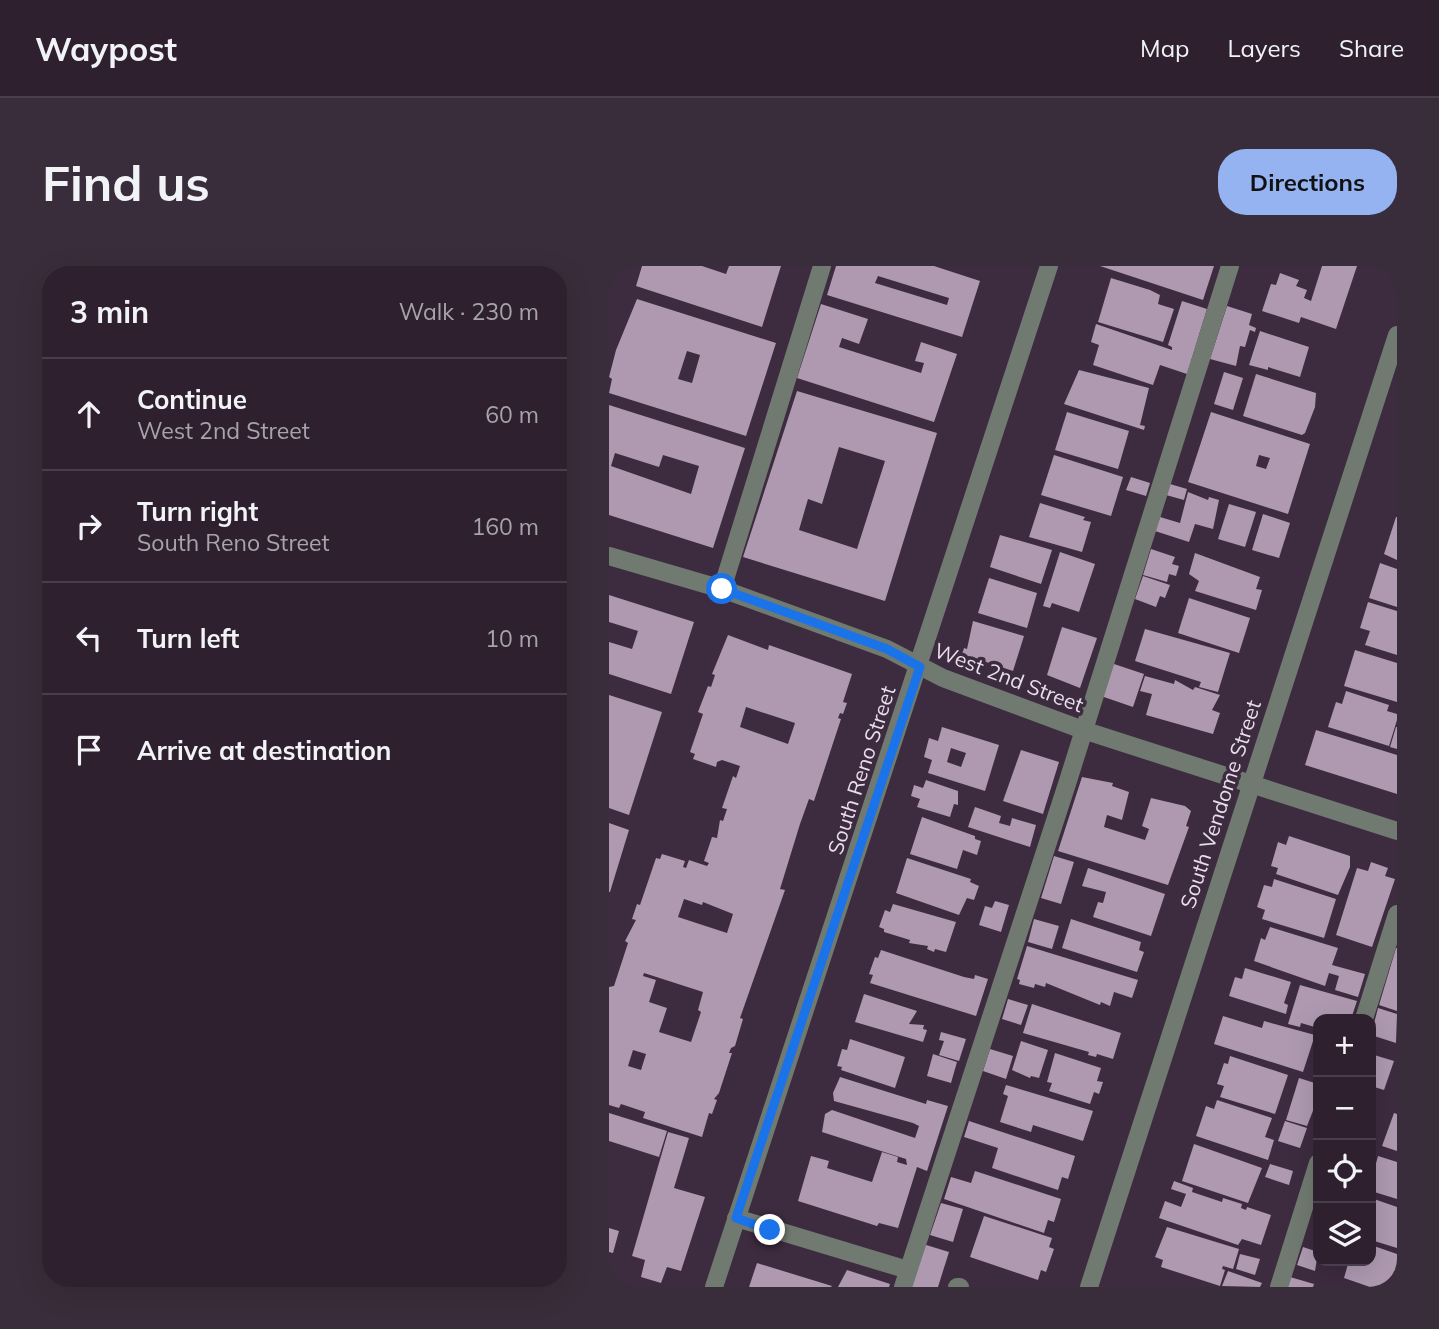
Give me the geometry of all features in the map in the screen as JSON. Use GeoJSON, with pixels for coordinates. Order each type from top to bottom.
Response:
{"type":"FeatureCollection","features":[{"type":"Feature","properties":{"kind":"street"},"geometry":{"type":"LineString","coordinates":[[722,589],[822,266]]}},
{"type":"Feature","properties":{"kind":"street","name":"South Reno Street"},"geometry":{"type":"LineString","coordinates":[[714,1287],[920,667],[1049,266]]}},
{"type":"Feature","properties":{"kind":"street"},"geometry":{"type":"LineString","coordinates":[[736,1218],[906,1279],[1230,266]]}},
{"type":"Feature","properties":{"kind":"street","name":"South Vendome Street"},"geometry":{"type":"LineString","coordinates":[[1089,1287],[1397,335]]}},
{"type":"Feature","properties":{"kind":"street","name":"West 2nd Street"},"geometry":{"type":"LineString","coordinates":[[609,556],[722,589],[887,649],[943,678],[1083,730],[1397,831]]}},
{"type":"Feature","properties":{"kind":"street"},"geometry":{"type":"LineString","coordinates":[[1366,1014],[1397,914]]}},
{"type":"Feature","properties":{"kind":"street"},"geometry":{"type":"LineString","coordinates":[[1279,1287],[1313,1179]]}},
{"type":"Feature","properties":{"kind":"building"},"geometry":{"type":"Polygon","coordinates":[[[642,266],[702,266],[726,274],[729,266],[781,266],[762,327],[636,286],[642,266]]]}},
{"type":"Feature","properties":{"kind":"building"},"geometry":{"type":"Polygon","coordinates":[[[836,266],[934,266],[980,281],[962,337],[827,295],[836,266]],[[878,276],[875,283],[947,305],[949,298],[878,276]]]}},
{"type":"Feature","properties":{"kind":"building"},"geometry":{"type":"Polygon","coordinates":[[[1100,266],[1214,266],[1203,300],[1100,266]]]}},
{"type":"Feature","properties":{"kind":"building"},"geometry":{"type":"Polygon","coordinates":[[[1322,266],[1357,266],[1336,329],[1301,317],[1299,323],[1262,311],[1271,284],[1276,285],[1280,273],[1299,280],[1296,286],[1307,290],[1304,298],[1311,301],[1322,266]]]}},
{"type":"Feature","properties":{"kind":"building"},"geometry":{"type":"Polygon","coordinates":[[[1111,278],[1150,290],[1160,295],[1158,304],[1174,309],[1163,342],[1098,322],[1111,278]]]}},
{"type":"Feature","properties":{"kind":"building"},"geometry":{"type":"Polygon","coordinates":[[[637,299],[776,343],[746,436],[609,393],[612,379],[609,377],[616,350],[637,299]],[[687,351],[678,379],[692,383],[700,355],[687,351]]]}},
{"type":"Feature","properties":{"kind":"building"},"geometry":{"type":"Polygon","coordinates":[[[1182,301],[1207,309],[1187,374],[1160,365],[1153,385],[1093,365],[1099,345],[1091,342],[1096,324],[1172,350],[1168,345],[1182,301]]]}},
{"type":"Feature","properties":{"kind":"building"},"geometry":{"type":"Polygon","coordinates":[[[821,304],[868,319],[859,344],[842,338],[839,347],[921,373],[924,363],[915,361],[921,342],[957,354],[934,422],[797,378],[821,304]]]}},
{"type":"Feature","properties":{"kind":"building"},"geometry":{"type":"Polygon","coordinates":[[[1227,306],[1252,314],[1249,325],[1256,328],[1255,332],[1250,330],[1245,347],[1240,346],[1236,366],[1210,359],[1227,306]]]}},
{"type":"Feature","properties":{"kind":"building"},"geometry":{"type":"Polygon","coordinates":[[[1260,331],[1309,347],[1300,377],[1268,367],[1268,370],[1249,365],[1260,331]]]}},
{"type":"Feature","properties":{"kind":"building"},"geometry":{"type":"Polygon","coordinates":[[[1079,370],[1149,388],[1140,425],[1145,426],[1144,430],[1064,404],[1079,370]]]}},
{"type":"Feature","properties":{"kind":"building"},"geometry":{"type":"Polygon","coordinates":[[[1224,372],[1243,378],[1233,410],[1214,404],[1224,372]]]}},
{"type":"Feature","properties":{"kind":"building"},"geometry":{"type":"Polygon","coordinates":[[[1256,374],[1316,393],[1315,407],[1305,433],[1302,435],[1243,416],[1256,374]]]}},
{"type":"Feature","properties":{"kind":"building"},"geometry":{"type":"Polygon","coordinates":[[[797,391],[937,433],[885,601],[743,557],[797,391]],[[839,447],[822,504],[808,499],[799,530],[857,549],[885,461],[839,447]]]}},
{"type":"Feature","properties":{"kind":"building"},"geometry":{"type":"Polygon","coordinates":[[[609,405],[745,448],[713,548],[609,515],[609,405]],[[615,453],[611,466],[691,494],[699,466],[663,455],[659,467],[615,453]]]}},
{"type":"Feature","properties":{"kind":"building"},"geometry":{"type":"Polygon","coordinates":[[[1067,412],[1129,431],[1118,469],[1055,450],[1067,412]]]}},
{"type":"Feature","properties":{"kind":"building"},"geometry":{"type":"Polygon","coordinates":[[[1211,412],[1310,444],[1288,514],[1188,482],[1211,412]],[[1259,455],[1256,466],[1266,469],[1270,458],[1259,455]]]}},
{"type":"Feature","properties":{"kind":"building"},"geometry":{"type":"Polygon","coordinates":[[[1054,455],[1123,477],[1111,516],[1041,495],[1054,455]]]}},
{"type":"Feature","properties":{"kind":"building"},"geometry":{"type":"Polygon","coordinates":[[[1131,477],[1150,483],[1146,496],[1126,490],[1131,477]]]}},
{"type":"Feature","properties":{"kind":"building"},"geometry":{"type":"Polygon","coordinates":[[[1170,484],[1187,489],[1184,500],[1166,495],[1170,484]]]}},
{"type":"Feature","properties":{"kind":"building"},"geometry":{"type":"Polygon","coordinates":[[[1188,492],[1208,500],[1209,497],[1219,500],[1213,529],[1195,524],[1189,542],[1155,531],[1160,517],[1180,523],[1188,492]]]}},
{"type":"Feature","properties":{"kind":"building"},"geometry":{"type":"Polygon","coordinates":[[[1040,503],[1085,517],[1083,520],[1091,522],[1082,552],[1029,537],[1040,503]]]}},
{"type":"Feature","properties":{"kind":"building"},"geometry":{"type":"Polygon","coordinates":[[[1229,504],[1256,512],[1245,547],[1218,539],[1229,504]]]}},
{"type":"Feature","properties":{"kind":"building"},"geometry":{"type":"Polygon","coordinates":[[[1263,514],[1290,523],[1279,558],[1252,550],[1263,514]]]}},
{"type":"Feature","properties":{"kind":"building"},"geometry":{"type":"Polygon","coordinates":[[[1397,517],[1397,560],[1384,554],[1397,517]]]}},
{"type":"Feature","properties":{"kind":"building"},"geometry":{"type":"Polygon","coordinates":[[[1000,535],[1052,550],[1041,584],[990,567],[1000,535]]]}},
{"type":"Feature","properties":{"kind":"building"},"geometry":{"type":"Polygon","coordinates":[[[1151,549],[1175,557],[1172,564],[1179,566],[1176,576],[1169,574],[1167,582],[1143,575],[1151,549]]]}},
{"type":"Feature","properties":{"kind":"building"},"geometry":{"type":"Polygon","coordinates":[[[1060,552],[1095,564],[1079,612],[1052,603],[1050,608],[1043,606],[1060,552]]]}},
{"type":"Feature","properties":{"kind":"building"},"geometry":{"type":"Polygon","coordinates":[[[1195,553],[1260,577],[1256,589],[1262,590],[1256,610],[1195,591],[1199,581],[1189,574],[1195,553]]]}},
{"type":"Feature","properties":{"kind":"building"},"geometry":{"type":"Polygon","coordinates":[[[1380,563],[1397,569],[1397,607],[1369,598],[1380,563]]]}},
{"type":"Feature","properties":{"kind":"building"},"geometry":{"type":"Polygon","coordinates":[[[1143,576],[1170,585],[1165,598],[1160,596],[1156,607],[1135,599],[1143,576]]]}},
{"type":"Feature","properties":{"kind":"building"},"geometry":{"type":"Polygon","coordinates":[[[989,578],[1037,593],[1027,628],[978,613],[989,578]]]}},
{"type":"Feature","properties":{"kind":"building"},"geometry":{"type":"Polygon","coordinates":[[[609,595],[694,622],[671,694],[609,674],[609,642],[632,649],[638,631],[609,622],[609,595]]]}},
{"type":"Feature","properties":{"kind":"building"},"geometry":{"type":"Polygon","coordinates":[[[1189,598],[1250,618],[1239,653],[1178,633],[1189,598]]]}},
{"type":"Feature","properties":{"kind":"building"},"geometry":{"type":"Polygon","coordinates":[[[1368,602],[1397,611],[1397,655],[1365,645],[1370,631],[1360,628],[1368,602]]]}},
{"type":"Feature","properties":{"kind":"building"},"geometry":{"type":"Polygon","coordinates":[[[973,621],[1024,636],[1013,671],[962,654],[964,648],[967,649],[973,621]]]}},
{"type":"Feature","properties":{"kind":"building"},"geometry":{"type":"Polygon","coordinates":[[[1062,627],[1097,638],[1080,688],[1047,675],[1062,627]]]}},
{"type":"Feature","properties":{"kind":"building"},"geometry":{"type":"Polygon","coordinates":[[[1145,629],[1230,653],[1218,692],[1199,687],[1201,682],[1135,661],[1145,629]]]}},
{"type":"Feature","properties":{"kind":"building"},"geometry":{"type":"Polygon","coordinates":[[[728,635],[768,650],[769,645],[852,674],[843,702],[847,703],[843,714],[840,713],[838,718],[841,719],[814,801],[809,799],[800,824],[780,889],[785,890],[740,1018],[743,1019],[735,1046],[729,1053],[732,1053],[719,1093],[714,1099],[717,1100],[712,1114],[709,1113],[702,1137],[643,1118],[645,1112],[621,1104],[619,1108],[609,1105],[609,987],[614,986],[628,943],[625,941],[636,920],[632,919],[637,904],[640,905],[656,858],[660,859],[662,854],[685,861],[683,867],[686,868],[689,860],[707,866],[709,863],[704,861],[712,837],[717,838],[720,820],[723,821],[727,809],[722,808],[733,776],[736,778],[740,766],[722,760],[717,762],[716,767],[693,759],[695,754],[690,752],[703,714],[698,712],[715,675],[712,674],[728,635]],[[746,707],[740,727],[788,744],[795,723],[746,707]],[[684,899],[678,917],[727,933],[733,914],[703,902],[702,905],[684,899]],[[644,973],[643,976],[656,980],[649,1002],[667,1008],[659,1032],[691,1042],[701,1012],[698,1010],[703,992],[644,973]],[[633,1050],[628,1066],[641,1070],[646,1054],[633,1050]]]}},
{"type":"Feature","properties":{"kind":"building"},"geometry":{"type":"Polygon","coordinates":[[[1355,650],[1397,663],[1397,702],[1344,686],[1355,650]]]}},
{"type":"Feature","properties":{"kind":"building"},"geometry":{"type":"Polygon","coordinates":[[[1111,663],[1144,674],[1133,707],[1101,696],[1111,663]]]}},
{"type":"Feature","properties":{"kind":"building"},"geometry":{"type":"Polygon","coordinates":[[[1145,676],[1174,684],[1175,680],[1193,690],[1195,687],[1220,695],[1212,710],[1220,713],[1213,734],[1146,715],[1152,694],[1140,691],[1145,676]]]}},
{"type":"Feature","properties":{"kind":"building"},"geometry":{"type":"Polygon","coordinates":[[[1346,691],[1389,705],[1387,711],[1397,714],[1389,746],[1328,727],[1336,702],[1342,704],[1346,691]]]}},
{"type":"Feature","properties":{"kind":"building"},"geometry":{"type":"Polygon","coordinates":[[[609,695],[662,712],[629,815],[609,808],[609,695]]]}},
{"type":"Feature","properties":{"kind":"building"},"geometry":{"type":"Polygon","coordinates":[[[942,727],[999,745],[985,791],[928,773],[932,760],[924,757],[929,738],[938,741],[942,727]],[[951,748],[947,762],[961,767],[966,753],[951,748]]]}},
{"type":"Feature","properties":{"kind":"building"},"geometry":{"type":"Polygon","coordinates":[[[1397,727],[1397,749],[1390,747],[1397,727]]]}},
{"type":"Feature","properties":{"kind":"building"},"geometry":{"type":"Polygon","coordinates":[[[1316,730],[1397,755],[1397,794],[1305,765],[1316,730]]]}},
{"type":"Feature","properties":{"kind":"building"},"geometry":{"type":"Polygon","coordinates":[[[1021,750],[1059,762],[1043,814],[1003,801],[1021,750]]]}},
{"type":"Feature","properties":{"kind":"building"},"geometry":{"type":"Polygon","coordinates":[[[1082,777],[1113,783],[1112,786],[1129,792],[1122,820],[1107,815],[1104,827],[1145,840],[1149,829],[1142,826],[1151,798],[1185,806],[1191,811],[1186,826],[1189,827],[1168,885],[1058,851],[1082,777]]]}},
{"type":"Feature","properties":{"kind":"building"},"geometry":{"type":"Polygon","coordinates":[[[926,780],[958,791],[958,805],[954,804],[950,817],[917,807],[920,799],[911,796],[914,785],[923,788],[926,780]]]}},
{"type":"Feature","properties":{"kind":"building"},"geometry":{"type":"Polygon","coordinates":[[[975,807],[1001,816],[999,823],[1010,826],[1012,818],[1036,825],[1030,847],[968,827],[975,807]]]}},
{"type":"Feature","properties":{"kind":"building"},"geometry":{"type":"Polygon","coordinates":[[[922,817],[975,836],[975,839],[981,841],[977,855],[963,850],[957,869],[910,854],[922,817]]]}},
{"type":"Feature","properties":{"kind":"building"},"geometry":{"type":"Polygon","coordinates":[[[609,823],[629,830],[610,892],[609,892],[609,823]]]}},
{"type":"Feature","properties":{"kind":"building"},"geometry":{"type":"Polygon","coordinates":[[[1289,836],[1350,856],[1350,867],[1338,895],[1276,874],[1278,868],[1271,866],[1278,842],[1286,845],[1289,836]]]}},
{"type":"Feature","properties":{"kind":"building"},"geometry":{"type":"Polygon","coordinates":[[[1054,856],[1074,862],[1061,904],[1041,898],[1054,856]]]}},
{"type":"Feature","properties":{"kind":"building"},"geometry":{"type":"Polygon","coordinates":[[[907,858],[971,879],[970,882],[979,886],[974,900],[967,898],[959,915],[896,893],[907,858]]]}},
{"type":"Feature","properties":{"kind":"building"},"geometry":{"type":"Polygon","coordinates":[[[1371,862],[1388,868],[1385,876],[1395,879],[1372,947],[1336,935],[1357,868],[1368,871],[1371,862]]]}},
{"type":"Feature","properties":{"kind":"building"},"geometry":{"type":"Polygon","coordinates":[[[1088,868],[1165,894],[1151,936],[1093,917],[1098,902],[1103,903],[1106,892],[1082,886],[1088,868]]]}},
{"type":"Feature","properties":{"kind":"building"},"geometry":{"type":"Polygon","coordinates":[[[1274,879],[1336,899],[1324,938],[1262,919],[1265,910],[1257,907],[1264,885],[1272,887],[1274,879]]]}},
{"type":"Feature","properties":{"kind":"building"},"geometry":{"type":"Polygon","coordinates":[[[995,901],[1009,905],[1001,932],[979,925],[985,906],[992,908],[995,901]]]}},
{"type":"Feature","properties":{"kind":"building"},"geometry":{"type":"Polygon","coordinates":[[[893,904],[956,922],[946,952],[935,949],[934,952],[927,949],[928,946],[909,943],[910,940],[884,932],[884,929],[879,927],[885,910],[890,912],[893,904]]]}},
{"type":"Feature","properties":{"kind":"building"},"geometry":{"type":"Polygon","coordinates":[[[1034,919],[1059,926],[1052,949],[1028,942],[1034,919]]]}},
{"type":"Feature","properties":{"kind":"building"},"geometry":{"type":"Polygon","coordinates":[[[1071,919],[1141,942],[1139,950],[1144,952],[1137,972],[1062,948],[1071,919]]]}},
{"type":"Feature","properties":{"kind":"building"},"geometry":{"type":"Polygon","coordinates":[[[1270,927],[1338,948],[1332,965],[1365,974],[1358,997],[1335,990],[1339,976],[1329,973],[1325,986],[1254,961],[1261,938],[1265,940],[1270,927]]]}},
{"type":"Feature","properties":{"kind":"building"},"geometry":{"type":"Polygon","coordinates":[[[1027,946],[1138,980],[1132,998],[1114,992],[1110,1006],[1101,1002],[1100,1005],[1046,983],[1045,987],[1035,984],[1034,988],[1019,984],[1020,980],[1017,979],[1027,946]]]}},
{"type":"Feature","properties":{"kind":"building"},"geometry":{"type":"Polygon","coordinates":[[[1397,948],[1397,1011],[1379,1005],[1397,948]]]}},
{"type":"Feature","properties":{"kind":"building"},"geometry":{"type":"Polygon","coordinates":[[[881,950],[964,977],[974,979],[975,975],[988,979],[976,1016],[870,983],[873,975],[869,974],[875,957],[878,958],[881,950]]]}},
{"type":"Feature","properties":{"kind":"building"},"geometry":{"type":"Polygon","coordinates":[[[1245,968],[1291,982],[1284,1003],[1288,1005],[1286,1014],[1229,996],[1235,977],[1242,979],[1245,968]]]}},
{"type":"Feature","properties":{"kind":"building"},"geometry":{"type":"Polygon","coordinates":[[[1300,985],[1357,1001],[1353,1014],[1313,1014],[1313,1027],[1301,1023],[1300,1027],[1288,1024],[1300,985]]]}},
{"type":"Feature","properties":{"kind":"building"},"geometry":{"type":"Polygon","coordinates":[[[864,994],[917,1011],[909,1024],[924,1025],[923,1029],[927,1030],[923,1042],[855,1022],[864,994]]]}},
{"type":"Feature","properties":{"kind":"building"},"geometry":{"type":"Polygon","coordinates":[[[1008,999],[1028,1005],[1021,1025],[1002,1019],[1008,999]]]}},
{"type":"Feature","properties":{"kind":"building"},"geometry":{"type":"Polygon","coordinates":[[[1032,1004],[1121,1033],[1113,1059],[1097,1054],[1096,1057],[1088,1055],[1089,1052],[1023,1033],[1032,1004]]]}},
{"type":"Feature","properties":{"kind":"building"},"geometry":{"type":"Polygon","coordinates":[[[1378,1008],[1397,1014],[1396,1043],[1376,1037],[1378,1008]]]}},
{"type":"Feature","properties":{"kind":"building"},"geometry":{"type":"Polygon","coordinates":[[[1223,1016],[1262,1028],[1264,1021],[1313,1034],[1303,1072],[1214,1044],[1223,1016]]]}},
{"type":"Feature","properties":{"kind":"building"},"geometry":{"type":"Polygon","coordinates":[[[941,1032],[966,1039],[959,1061],[939,1055],[944,1041],[939,1040],[941,1032]]]}},
{"type":"Feature","properties":{"kind":"building"},"geometry":{"type":"Polygon","coordinates":[[[850,1039],[905,1057],[895,1088],[841,1070],[842,1067],[837,1066],[842,1049],[847,1050],[850,1039]]]}},
{"type":"Feature","properties":{"kind":"building"},"geometry":{"type":"Polygon","coordinates":[[[1021,1041],[1048,1050],[1039,1078],[1030,1078],[1012,1070],[1021,1041]]]}},
{"type":"Feature","properties":{"kind":"building"},"geometry":{"type":"Polygon","coordinates":[[[990,1049],[1013,1056],[1006,1079],[983,1071],[990,1049]]]}},
{"type":"Feature","properties":{"kind":"building"},"geometry":{"type":"Polygon","coordinates":[[[1055,1053],[1101,1068],[1097,1081],[1103,1082],[1099,1094],[1094,1092],[1090,1104],[1049,1091],[1052,1083],[1047,1082],[1055,1053]]]}},
{"type":"Feature","properties":{"kind":"building"},"geometry":{"type":"Polygon","coordinates":[[[933,1054],[957,1062],[951,1083],[927,1076],[933,1054]]]}},
{"type":"Feature","properties":{"kind":"building"},"geometry":{"type":"Polygon","coordinates":[[[1230,1056],[1288,1075],[1275,1114],[1220,1097],[1224,1086],[1217,1084],[1224,1063],[1228,1064],[1230,1056]]]}},
{"type":"Feature","properties":{"kind":"building"},"geometry":{"type":"Polygon","coordinates":[[[1376,1056],[1394,1061],[1384,1090],[1376,1088],[1376,1056]]]}},
{"type":"Feature","properties":{"kind":"building"},"geometry":{"type":"Polygon","coordinates":[[[840,1077],[926,1104],[927,1100],[948,1106],[927,1171],[917,1167],[898,1228],[879,1223],[877,1226],[798,1201],[811,1156],[829,1161],[827,1168],[872,1182],[882,1152],[898,1157],[897,1162],[907,1165],[906,1159],[822,1132],[825,1114],[832,1110],[915,1138],[919,1126],[834,1101],[833,1093],[840,1077]]]}},
{"type":"Feature","properties":{"kind":"building"},"geometry":{"type":"Polygon","coordinates":[[[1299,1078],[1313,1082],[1313,1111],[1307,1126],[1286,1120],[1299,1078]]]}},
{"type":"Feature","properties":{"kind":"building"},"geometry":{"type":"Polygon","coordinates":[[[1006,1085],[1093,1111],[1083,1141],[1033,1125],[1031,1132],[1000,1122],[1008,1096],[1003,1094],[1006,1085]]]}},
{"type":"Feature","properties":{"kind":"building"},"geometry":{"type":"Polygon","coordinates":[[[1217,1100],[1272,1118],[1265,1137],[1274,1140],[1268,1160],[1196,1136],[1206,1106],[1214,1109],[1217,1100]]]}},
{"type":"Feature","properties":{"kind":"building"},"geometry":{"type":"Polygon","coordinates":[[[609,1113],[667,1131],[659,1157],[609,1141],[609,1113]]]}},
{"type":"Feature","properties":{"kind":"building"},"geometry":{"type":"Polygon","coordinates":[[[1394,1113],[1397,1114],[1397,1151],[1382,1146],[1394,1113]]]}},
{"type":"Feature","properties":{"kind":"building"},"geometry":{"type":"Polygon","coordinates":[[[969,1121],[1075,1156],[1068,1179],[1062,1177],[1058,1190],[992,1168],[998,1148],[964,1137],[969,1121]]]}},
{"type":"Feature","properties":{"kind":"building"},"geometry":{"type":"Polygon","coordinates":[[[1285,1121],[1307,1128],[1300,1148],[1278,1141],[1285,1121]]]}},
{"type":"Feature","properties":{"kind":"building"},"geometry":{"type":"Polygon","coordinates":[[[668,1132],[689,1138],[674,1188],[705,1197],[681,1271],[667,1267],[661,1283],[641,1277],[645,1260],[632,1256],[668,1132]]]}},
{"type":"Feature","properties":{"kind":"building"},"geometry":{"type":"Polygon","coordinates":[[[1194,1144],[1262,1168],[1248,1203],[1182,1181],[1194,1144]]]}},
{"type":"Feature","properties":{"kind":"building"},"geometry":{"type":"Polygon","coordinates":[[[1378,1156],[1397,1162],[1397,1199],[1376,1193],[1378,1156]]]}},
{"type":"Feature","properties":{"kind":"building"},"geometry":{"type":"Polygon","coordinates":[[[1270,1164],[1293,1171],[1289,1185],[1265,1177],[1270,1164]]]}},
{"type":"Feature","properties":{"kind":"building"},"geometry":{"type":"Polygon","coordinates":[[[975,1171],[1061,1199],[1054,1222],[1048,1220],[1044,1233],[944,1199],[951,1177],[971,1183],[975,1171]]]}},
{"type":"Feature","properties":{"kind":"building"},"geometry":{"type":"Polygon","coordinates":[[[1174,1181],[1193,1188],[1192,1192],[1222,1202],[1223,1198],[1242,1204],[1241,1208],[1246,1210],[1247,1207],[1271,1215],[1261,1245],[1242,1239],[1238,1245],[1159,1218],[1165,1201],[1181,1207],[1186,1194],[1171,1189],[1174,1181]]]}},
{"type":"Feature","properties":{"kind":"building"},"geometry":{"type":"Polygon","coordinates":[[[1376,1200],[1397,1207],[1397,1248],[1376,1242],[1376,1200]]]}},
{"type":"Feature","properties":{"kind":"building"},"geometry":{"type":"Polygon","coordinates":[[[941,1203],[963,1209],[953,1242],[930,1235],[941,1203]]]}},
{"type":"Feature","properties":{"kind":"building"},"geometry":{"type":"Polygon","coordinates":[[[984,1216],[1052,1238],[1049,1247],[1054,1249],[1046,1272],[1041,1270],[1038,1280],[970,1257],[984,1216]]]}},
{"type":"Feature","properties":{"kind":"building"},"geometry":{"type":"Polygon","coordinates":[[[1167,1227],[1239,1249],[1233,1269],[1223,1266],[1222,1269],[1225,1270],[1220,1286],[1161,1267],[1163,1260],[1155,1257],[1167,1227]]]}},
{"type":"Feature","properties":{"kind":"building"},"geometry":{"type":"Polygon","coordinates":[[[609,1228],[619,1231],[613,1253],[609,1252],[609,1228]]]}},
{"type":"Feature","properties":{"kind":"building"},"geometry":{"type":"Polygon","coordinates":[[[923,1244],[949,1252],[938,1287],[909,1287],[923,1244]]]}},
{"type":"Feature","properties":{"kind":"building"},"geometry":{"type":"Polygon","coordinates":[[[1303,1247],[1313,1250],[1315,1271],[1297,1265],[1303,1247]]]}},
{"type":"Feature","properties":{"kind":"building"},"geometry":{"type":"Polygon","coordinates":[[[1376,1247],[1397,1254],[1397,1287],[1370,1287],[1344,1278],[1347,1266],[1376,1266],[1376,1247]]]}},
{"type":"Feature","properties":{"kind":"building"},"geometry":{"type":"Polygon","coordinates":[[[1240,1254],[1260,1259],[1255,1275],[1236,1269],[1240,1254]]]}},
{"type":"Feature","properties":{"kind":"building"},"geometry":{"type":"Polygon","coordinates":[[[757,1263],[832,1286],[749,1287],[757,1263]]]}},
{"type":"Feature","properties":{"kind":"building"},"geometry":{"type":"Polygon","coordinates":[[[847,1270],[890,1284],[889,1287],[838,1287],[847,1270]]]}},
{"type":"Feature","properties":{"kind":"building"},"geometry":{"type":"Polygon","coordinates":[[[1228,1271],[1262,1283],[1260,1287],[1222,1286],[1228,1271]]]}},
{"type":"Feature","properties":{"kind":"building"},"geometry":{"type":"Polygon","coordinates":[[[1290,1277],[1314,1284],[1313,1287],[1287,1287],[1290,1277]]]}},
{"type":"Feature","properties":{"kind":"route"},"geometry":{"type":"LineString","coordinates":[[722,589],[887,649],[920,667],[736,1218],[770,1230]]}}]}
